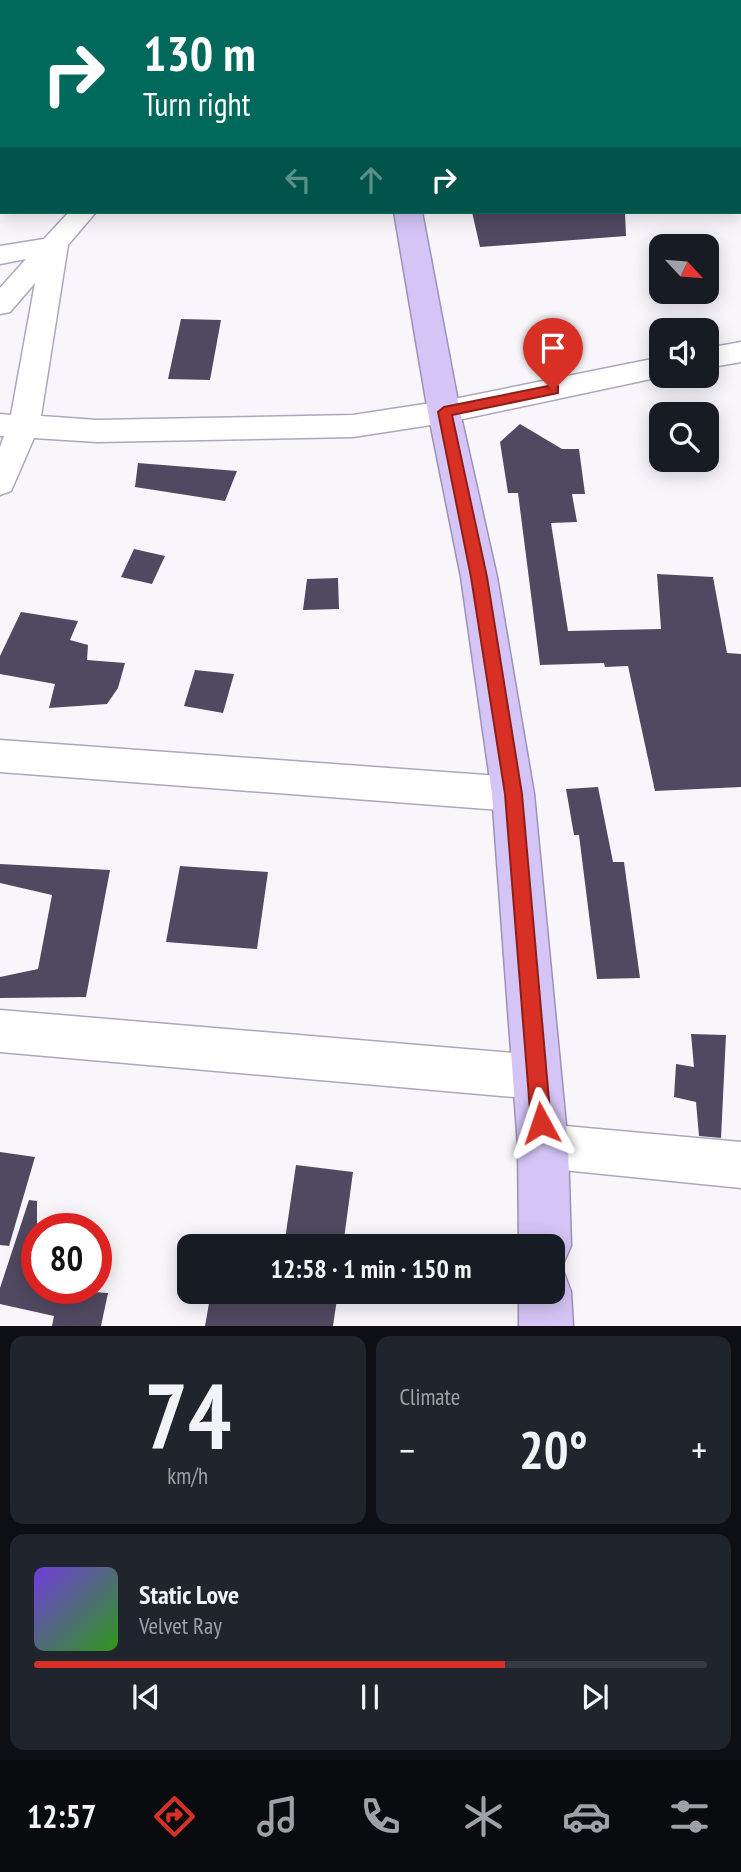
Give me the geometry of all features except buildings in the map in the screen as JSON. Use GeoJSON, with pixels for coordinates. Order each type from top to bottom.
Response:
{"type":"FeatureCollection","features":[{"type":"Feature","properties":{"kind":"highway"},"geometry":{"type":"LineString","coordinates":[[408,214],[444,412],[479,577],[513,794],[543,1146],[545,1234]]}},
{"type":"Feature","properties":{"kind":"highway"},"geometry":{"type":"LineString","coordinates":[[545,1304],[546,1326]]}},
{"type":"Feature","properties":{"kind":"street"},"geometry":{"type":"LineString","coordinates":[[0,305],[55,246],[80,214]]}},
{"type":"Feature","properties":{"kind":"street"},"geometry":{"type":"LineString","coordinates":[[0,255],[55,246]]}},
{"type":"Feature","properties":{"kind":"street"},"geometry":{"type":"LineString","coordinates":[[0,484],[55,246]]}},
{"type":"Feature","properties":{"kind":"street"},"geometry":{"type":"LineString","coordinates":[[719,357],[740,354]]}},
{"type":"Feature","properties":{"kind":"street"},"geometry":{"type":"LineString","coordinates":[[12,425],[97,431],[353,426],[444,412],[649,370]]}},
{"type":"Feature","properties":{"kind":"street"},"geometry":{"type":"LineString","coordinates":[[0,756],[513,794]]}},
{"type":"Feature","properties":{"kind":"street"},"geometry":{"type":"LineString","coordinates":[[0,1031],[537,1077]]}},
{"type":"Feature","properties":{"kind":"street"},"geometry":{"type":"LineString","coordinates":[[543,1146],[741,1165]]}},
{"type":"Feature","properties":{"kind":"route"},"geometry":{"type":"LineString","coordinates":[[541,1123],[513,794],[479,577],[444,412],[553,390]]}}]}
